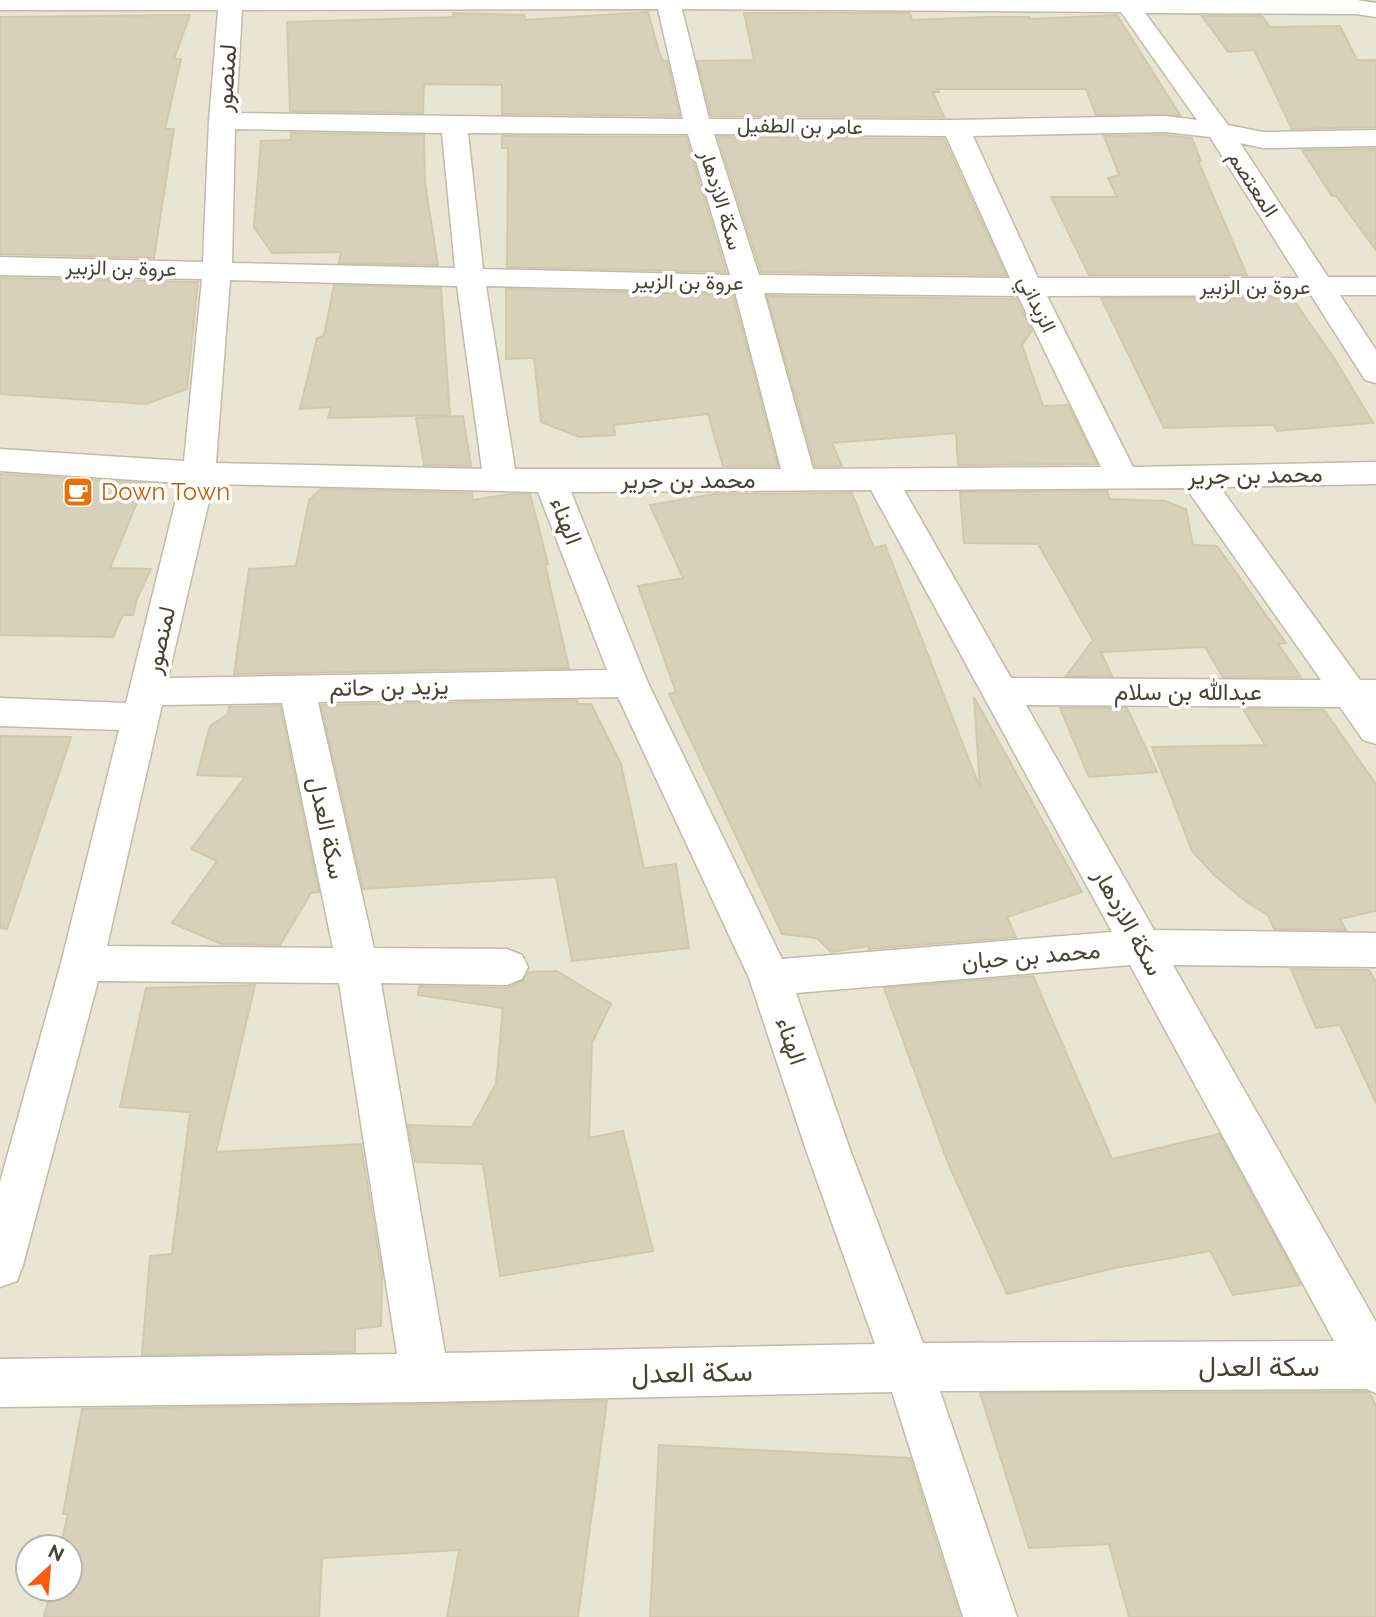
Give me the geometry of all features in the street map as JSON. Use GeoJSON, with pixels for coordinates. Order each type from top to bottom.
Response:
{"type":"FeatureCollection","features":[{"type":"Feature","properties":{"kind":"street","name":"لمنصور"},"geometry":{"type":"LineString","coordinates":[[0,1265],[82,963],[200,474],[217,269],[222,121],[231,2]]}},
{"type":"Feature","properties":{"kind":"street","name":"سكة الازدهار"},"geometry":{"type":"LineString","coordinates":[[668,2],[698,125],[747,284],[800,479]]}},
{"type":"Feature","properties":{"kind":"street"},"geometry":{"type":"LineString","coordinates":[[0,3],[1126,3],[1356,7],[1376,10]]}},
{"type":"Feature","properties":{"kind":"street","name":"المعتصم"},"geometry":{"type":"LineString","coordinates":[[1126,3],[1220,133],[1376,373]]}},
{"type":"Feature","properties":{"kind":"street","name":"عامر بن الطفيل"},"geometry":{"type":"LineString","coordinates":[[222,121],[956,128],[1165,124],[1284,141],[1376,138]]}},
{"type":"Feature","properties":{"kind":"street"},"geometry":{"type":"LineString","coordinates":[[454,125],[470,278],[500,480]]}},
{"type":"Feature","properties":{"kind":"street","name":"الزبداني"},"geometry":{"type":"LineString","coordinates":[[956,128],[1028,287],[1122,478]]}},
{"type":"Feature","properties":{"kind":"street","name":"عروة بن الزبير"},"geometry":{"type":"LineString","coordinates":[[0,266],[217,269],[747,284],[1028,287],[1376,286]]}},
{"type":"Feature","properties":{"kind":"street","name":"محمد بن جرير"},"geometry":{"type":"LineString","coordinates":[[0,460],[200,474],[550,481],[1122,478],[1376,473]]}},
{"type":"Feature","properties":{"kind":"street"},"geometry":{"type":"LineString","coordinates":[[1195,477],[1363,694],[1376,730]]}},
{"type":"Feature","properties":{"kind":"street","name":"سكة الازدهار"},"geometry":{"type":"LineString","coordinates":[[881,478],[1375,1367]]}},
{"type":"Feature","properties":{"kind":"street","name":"الهناء"},"geometry":{"type":"LineString","coordinates":[[550,481],[630,683],[770,978],[827,1147],[908,1367],[990,1617]]}},
{"type":"Feature","properties":{"kind":"street","name":"يزيد بن حاتم"},"geometry":{"type":"LineString","coordinates":[[0,712],[145,704],[297,689],[630,683]]}},
{"type":"Feature","properties":{"kind":"street","name":"سكة العدل"},"geometry":{"type":"LineString","coordinates":[[297,689],[357,966],[425,1378],[908,1367],[1375,1367]]}},
{"type":"Feature","properties":{"kind":"street","name":"عبدالله بن سلام"},"geometry":{"type":"LineString","coordinates":[[1000,691],[1363,694]]}},
{"type":"Feature","properties":{"kind":"street","name":"محمد بن حبان"},"geometry":{"type":"LineString","coordinates":[[770,978],[1142,947],[1376,950]]}},
{"type":"Feature","properties":{"kind":"street"},"geometry":{"type":"LineString","coordinates":[[82,963],[508,967]]}},
{"type":"Feature","properties":{"kind":"street"},"geometry":{"type":"LineString","coordinates":[[0,1383],[425,1378]]}},
{"type":"Feature","properties":{"kind":"shaded area"},"geometry":{"type":"Polygon","coordinates":[[[0,0],[1376,0],[1376,1617],[0,1617],[0,0]]]}},
{"type":"Feature","properties":{"kind":"building"},"geometry":{"type":"Polygon","coordinates":[[[648,12],[659,52],[663,61],[667,61],[680,116],[502,114],[502,85],[424,84],[423,113],[290,111],[287,22],[454,17],[453,13],[524,15],[525,20],[648,12]]]}},
{"type":"Feature","properties":{"kind":"building"},"geometry":{"type":"Polygon","coordinates":[[[744,13],[910,13],[912,20],[1117,15],[1180,115],[1096,115],[1086,89],[938,89],[939,92],[933,92],[944,117],[711,116],[697,61],[754,60],[744,13]]]}},
{"type":"Feature","properties":{"kind":"building"},"geometry":{"type":"Polygon","coordinates":[[[190,15],[174,59],[181,59],[165,129],[174,129],[154,258],[0,254],[0,17],[190,15]]]}},
{"type":"Feature","properties":{"kind":"building"},"geometry":{"type":"Polygon","coordinates":[[[1202,16],[1262,16],[1270,27],[1340,26],[1357,60],[1376,60],[1376,127],[1292,129],[1254,50],[1228,52],[1202,16]]]}},
{"type":"Feature","properties":{"kind":"building"},"geometry":{"type":"Polygon","coordinates":[[[291,133],[424,135],[425,183],[438,265],[339,263],[341,252],[272,253],[254,227],[261,141],[291,140],[291,133]]]}},
{"type":"Feature","properties":{"kind":"building"},"geometry":{"type":"Polygon","coordinates":[[[1165,135],[1192,138],[1201,161],[1198,161],[1247,275],[1089,275],[1051,197],[1117,197],[1108,178],[1119,175],[1104,136],[1165,135]]]}},
{"type":"Feature","properties":{"kind":"building"},"geometry":{"type":"Polygon","coordinates":[[[502,136],[686,137],[726,272],[507,267],[508,148],[502,148],[502,136]]]}},
{"type":"Feature","properties":{"kind":"building"},"geometry":{"type":"Polygon","coordinates":[[[718,137],[944,139],[1006,275],[761,272],[718,137]]]}},
{"type":"Feature","properties":{"kind":"building"},"geometry":{"type":"Polygon","coordinates":[[[1376,149],[1376,250],[1336,196],[1332,196],[1302,150],[1376,149]]]}},
{"type":"Feature","properties":{"kind":"building"},"geometry":{"type":"Polygon","coordinates":[[[0,278],[198,282],[187,389],[146,404],[0,394],[0,278]]]}},
{"type":"Feature","properties":{"kind":"building"},"geometry":{"type":"Polygon","coordinates":[[[334,285],[441,288],[450,415],[328,418],[331,407],[300,409],[317,338],[324,336],[334,285]]]}},
{"type":"Feature","properties":{"kind":"building"},"geometry":{"type":"Polygon","coordinates":[[[506,289],[733,295],[778,466],[723,466],[708,414],[614,425],[615,435],[579,437],[541,422],[534,358],[506,359],[506,289]]]}},
{"type":"Feature","properties":{"kind":"building"},"geometry":{"type":"Polygon","coordinates":[[[767,296],[1016,299],[1032,331],[1022,345],[1043,406],[1068,405],[1097,464],[958,465],[956,433],[832,443],[842,466],[815,466],[767,296]]]}},
{"type":"Feature","properties":{"kind":"building"},"geometry":{"type":"Polygon","coordinates":[[[1101,298],[1292,298],[1334,358],[1373,423],[1277,431],[1274,425],[1164,428],[1101,298]]]}},
{"type":"Feature","properties":{"kind":"building"},"geometry":{"type":"Polygon","coordinates":[[[463,416],[471,466],[424,465],[416,418],[463,416]]]}},
{"type":"Feature","properties":{"kind":"building"},"geometry":{"type":"Polygon","coordinates":[[[0,474],[145,483],[110,568],[151,569],[137,599],[133,615],[123,615],[113,637],[0,635],[0,474]]]}},
{"type":"Feature","properties":{"kind":"building"},"geometry":{"type":"Polygon","coordinates":[[[321,489],[472,493],[473,500],[509,494],[530,494],[548,564],[545,564],[569,668],[234,674],[249,569],[296,566],[309,500],[321,489]]]}},
{"type":"Feature","properties":{"kind":"building"},"geometry":{"type":"Polygon","coordinates":[[[1107,491],[1110,499],[1165,501],[1186,509],[1193,545],[1217,546],[1286,643],[1278,644],[1301,677],[1223,677],[1205,647],[1101,652],[1112,676],[1066,676],[1093,640],[1038,544],[964,543],[960,492],[1107,491]]]}},
{"type":"Feature","properties":{"kind":"building"},"geometry":{"type":"Polygon","coordinates":[[[852,493],[874,548],[885,545],[980,788],[974,697],[1082,892],[1007,917],[1016,937],[869,949],[868,946],[831,952],[817,938],[782,934],[669,694],[676,692],[638,586],[683,578],[650,505],[715,494],[852,493]]]}},
{"type":"Feature","properties":{"kind":"building"},"geometry":{"type":"Polygon","coordinates":[[[577,700],[578,704],[591,704],[621,764],[644,868],[676,864],[689,948],[572,961],[556,877],[363,889],[321,705],[577,700]]]}},
{"type":"Feature","properties":{"kind":"building"},"geometry":{"type":"Polygon","coordinates":[[[280,706],[319,892],[311,893],[280,945],[221,944],[172,923],[217,861],[191,849],[245,777],[197,775],[210,726],[228,714],[229,707],[280,706]]]}},
{"type":"Feature","properties":{"kind":"building"},"geometry":{"type":"Polygon","coordinates":[[[1060,708],[1127,708],[1157,772],[1089,777],[1060,708]]]}},
{"type":"Feature","properties":{"kind":"building"},"geometry":{"type":"Polygon","coordinates":[[[1243,709],[1324,710],[1376,784],[1376,911],[1340,919],[1346,930],[1274,929],[1268,915],[1248,903],[1214,875],[1192,851],[1152,747],[1265,745],[1243,709]]]}},
{"type":"Feature","properties":{"kind":"building"},"geometry":{"type":"Polygon","coordinates":[[[0,736],[71,737],[7,929],[0,928],[0,736]]]}},
{"type":"Feature","properties":{"kind":"building"},"geometry":{"type":"Polygon","coordinates":[[[1291,969],[1369,970],[1376,982],[1376,1103],[1340,1025],[1316,1028],[1291,969]]]}},
{"type":"Feature","properties":{"kind":"building"},"geometry":{"type":"Polygon","coordinates":[[[557,971],[611,1004],[592,1043],[589,1138],[623,1131],[653,1251],[500,1276],[483,1164],[415,1162],[408,1125],[472,1127],[496,1084],[503,1008],[418,995],[419,986],[507,988],[523,981],[528,972],[557,971]]]}},
{"type":"Feature","properties":{"kind":"building"},"geometry":{"type":"Polygon","coordinates":[[[1033,976],[1112,1159],[1219,1134],[1301,1285],[1233,1295],[1210,1251],[1115,1268],[1007,1294],[948,1163],[884,988],[1033,976]]]}},
{"type":"Feature","properties":{"kind":"building"},"geometry":{"type":"Polygon","coordinates":[[[255,985],[216,1152],[361,1144],[382,1275],[381,1326],[355,1329],[355,1352],[142,1355],[150,1256],[172,1254],[190,1112],[120,1107],[146,988],[255,985]]]}},
{"type":"Feature","properties":{"kind":"building"},"geometry":{"type":"Polygon","coordinates":[[[980,1393],[1370,1393],[1376,1406],[1376,1617],[1129,1617],[1109,1544],[1029,1548],[980,1393]]]}},
{"type":"Feature","properties":{"kind":"building"},"geometry":{"type":"Polygon","coordinates":[[[607,1401],[578,1617],[447,1617],[459,1550],[322,1558],[319,1617],[44,1617],[48,1603],[84,1603],[84,1533],[63,1533],[68,1514],[63,1514],[82,1409],[607,1401]]]}},
{"type":"Feature","properties":{"kind":"building"},"geometry":{"type":"Polygon","coordinates":[[[659,1445],[910,1458],[960,1617],[650,1617],[659,1445]]]}},
{"type":"Feature","properties":{"kind":"place","name":"Down Town"},"geometry":{"type":"Point","coordinates":[78,492]}}]}
